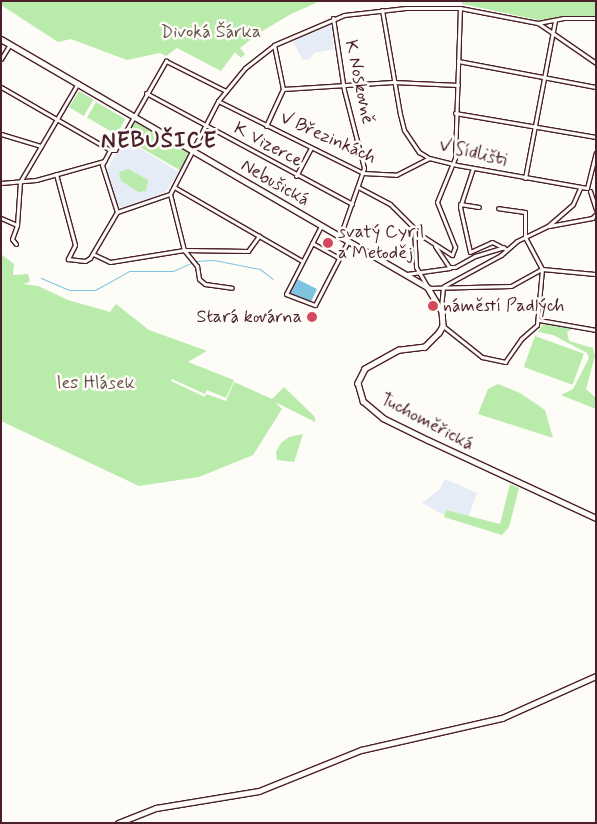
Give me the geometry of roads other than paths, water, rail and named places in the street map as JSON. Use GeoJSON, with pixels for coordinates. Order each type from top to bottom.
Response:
{"type":"FeatureCollection","features":[{"type":"Feature","properties":{"kind":"street"},"geometry":{"type":"LineString","coordinates":[[358,187],[390,204],[416,232],[452,255],[455,247],[437,202],[453,164],[460,8]]}},
{"type":"Feature","properties":{"kind":"street"},"geometry":{"type":"LineString","coordinates":[[56,174],[75,245],[68,257],[70,260],[85,261],[93,254],[117,212],[170,194],[218,101],[245,68],[274,45],[333,18],[382,10],[460,8],[538,23],[596,18]]}},
{"type":"Feature","properties":{"kind":"street","name":"V Sídlišti"},"geometry":{"type":"LineString","coordinates":[[382,10],[393,82],[404,130],[412,144],[429,158],[580,188]]}},
{"type":"Feature","properties":{"kind":"street","name":"K Noskovně"},"geometry":{"type":"LineString","coordinates":[[333,18],[343,85],[363,173]]}},
{"type":"Feature","properties":{"kind":"street"},"geometry":{"type":"LineString","coordinates":[[526,178],[555,21]]}},
{"type":"Feature","properties":{"kind":"street"},"geometry":{"type":"LineString","coordinates":[[538,23],[596,63]]}},
{"type":"Feature","properties":{"kind":"street","name":"Nebušická"},"geometry":{"type":"LineString","coordinates":[[1,39],[407,274]]}},
{"type":"Feature","properties":{"kind":"street"},"geometry":{"type":"LineString","coordinates":[[1,59],[10,44]]}},
{"type":"Feature","properties":{"kind":"street"},"geometry":{"type":"LineString","coordinates":[[266,126],[283,89],[274,45]]}},
{"type":"Feature","properties":{"kind":"street"},"geometry":{"type":"LineString","coordinates":[[1,87],[110,150],[115,150],[166,61],[226,91]]}},
{"type":"Feature","properties":{"kind":"street"},"geometry":{"type":"LineString","coordinates":[[458,61],[596,87]]}},
{"type":"Feature","properties":{"kind":"street"},"geometry":{"type":"LineString","coordinates":[[283,89],[393,82],[458,85]]}},
{"type":"Feature","properties":{"kind":"street"},"geometry":{"type":"LineString","coordinates":[[16,244],[12,239],[17,225],[20,182],[78,83]]}},
{"type":"Feature","properties":{"kind":"street","name":"K Vizerce"},"geometry":{"type":"LineString","coordinates":[[146,93],[204,127],[352,204]]}},
{"type":"Feature","properties":{"kind":"street","name":"V Březinkách"},"geometry":{"type":"LineString","coordinates":[[218,101],[363,173],[396,175],[429,158]]}},
{"type":"Feature","properties":{"kind":"street"},"geometry":{"type":"LineString","coordinates":[[455,113],[596,137]]}},
{"type":"Feature","properties":{"kind":"street"},"geometry":{"type":"LineString","coordinates":[[1,134],[41,146]]}},
{"type":"Feature","properties":{"kind":"street"},"geometry":{"type":"LineString","coordinates":[[296,176],[311,148]]}},
{"type":"Feature","properties":{"kind":"street"},"geometry":{"type":"LineString","coordinates":[[110,150],[102,166],[117,212]]}},
{"type":"Feature","properties":{"kind":"street"},"geometry":{"type":"LineString","coordinates":[[548,226],[572,204],[580,188],[590,186],[596,153]]}},
{"type":"Feature","properties":{"kind":"street"},"geometry":{"type":"LineString","coordinates":[[1,183],[20,182],[104,161]]}},
{"type":"Feature","properties":{"kind":"street"},"geometry":{"type":"LineString","coordinates":[[473,168],[460,204],[470,252],[492,242],[505,248]]}},
{"type":"Feature","properties":{"kind":"street"},"geometry":{"type":"LineString","coordinates":[[340,236],[363,173]]}},
{"type":"Feature","properties":{"kind":"street"},"geometry":{"type":"LineString","coordinates":[[174,187],[302,261]]}},
{"type":"Feature","properties":{"kind":"street"},"geometry":{"type":"LineString","coordinates":[[590,191],[596,209]]}},
{"type":"Feature","properties":{"kind":"street"},"geometry":{"type":"LineString","coordinates":[[170,194],[184,250],[197,266],[198,279],[205,284],[232,288]]}},
{"type":"Feature","properties":{"kind":"street"},"geometry":{"type":"LineString","coordinates":[[460,204],[479,207]]}},
{"type":"Feature","properties":{"kind":"street"},"geometry":{"type":"LineString","coordinates":[[443,287],[441,307],[443,326],[482,357],[505,362],[516,344],[539,320],[542,269],[525,236],[525,212],[498,208]]}},
{"type":"Feature","properties":{"kind":"street"},"geometry":{"type":"LineString","coordinates":[[443,287],[475,271],[505,248],[525,236],[548,226],[592,218],[596,214]]}},
{"type":"Feature","properties":{"kind":"street"},"geometry":{"type":"LineString","coordinates":[[1,218],[17,225]]}},
{"type":"Feature","properties":{"kind":"street"},"geometry":{"type":"LineString","coordinates":[[322,225],[285,292],[313,306],[327,286],[348,240]]}},
{"type":"Feature","properties":{"kind":"street"},"geometry":{"type":"LineString","coordinates":[[416,232],[413,249],[419,272],[441,307]]}},
{"type":"Feature","properties":{"kind":"street"},"geometry":{"type":"LineString","coordinates":[[93,254],[110,262],[184,250],[248,251],[259,236]]}},
{"type":"Feature","properties":{"kind":"street"},"geometry":{"type":"LineString","coordinates":[[312,243],[339,258]]}},
{"type":"Feature","properties":{"kind":"street"},"geometry":{"type":"LineString","coordinates":[[433,243],[448,266],[455,267]]}},
{"type":"Feature","properties":{"kind":"street"},"geometry":{"type":"LineString","coordinates":[[407,274],[455,267],[475,256],[505,248]]}},
{"type":"Feature","properties":{"kind":"street"},"geometry":{"type":"LineString","coordinates":[[407,274],[428,288],[511,286],[542,269],[595,274]]}},
{"type":"Feature","properties":{"kind":"street"},"geometry":{"type":"LineString","coordinates":[[539,320],[596,330]]}},
{"type":"Feature","properties":{"kind":"street","name":"Tuchoměřická"},"geometry":{"type":"LineString","coordinates":[[443,326],[425,347],[392,352],[363,371],[358,389],[367,405],[384,418],[428,440],[596,518]]}},
{"type":"Feature","properties":{"kind":"street"},"geometry":{"type":"LineString","coordinates":[[118,823],[156,808],[259,791],[361,750],[502,718],[596,676]]}},
{"type":"Feature","properties":{"kind":"water"},"geometry":{"type":"Polygon","coordinates":[[[295,278],[317,289],[311,302],[287,292],[295,278]]]}},
{"type":"Feature","properties":{"kind":"waterway"},"geometry":{"type":"LineString","coordinates":[[195,261],[214,260],[260,269],[273,279]]}},
{"type":"Feature","properties":{"kind":"waterway"},"geometry":{"type":"LineString","coordinates":[[41,278],[69,290],[95,290],[129,271],[173,271],[191,263]]}},
{"type":"Feature","properties":{"kind":"place","name":"svatý Cyril a Metoděj"},"geometry":{"type":"Point","coordinates":[328,243]}},
{"type":"Feature","properties":{"kind":"place","name":"náměstí Padlých"},"geometry":{"type":"Point","coordinates":[433,306]}},
{"type":"Feature","properties":{"kind":"place","name":"Stará kovárna"},"geometry":{"type":"Point","coordinates":[312,317]}},
{"type":"Feature","properties":{"kind":"district","name":"NEBUŠICE"},"geometry":{"type":"Point","coordinates":[159,142]}},
{"type":"Feature","properties":{"kind":"park label","name":"Divoká Šárka"},"geometry":{"type":"Point","coordinates":[211,32]}},
{"type":"Feature","properties":{"kind":"park label","name":"les Hlásek"},"geometry":{"type":"Point","coordinates":[96,383]}}]}
